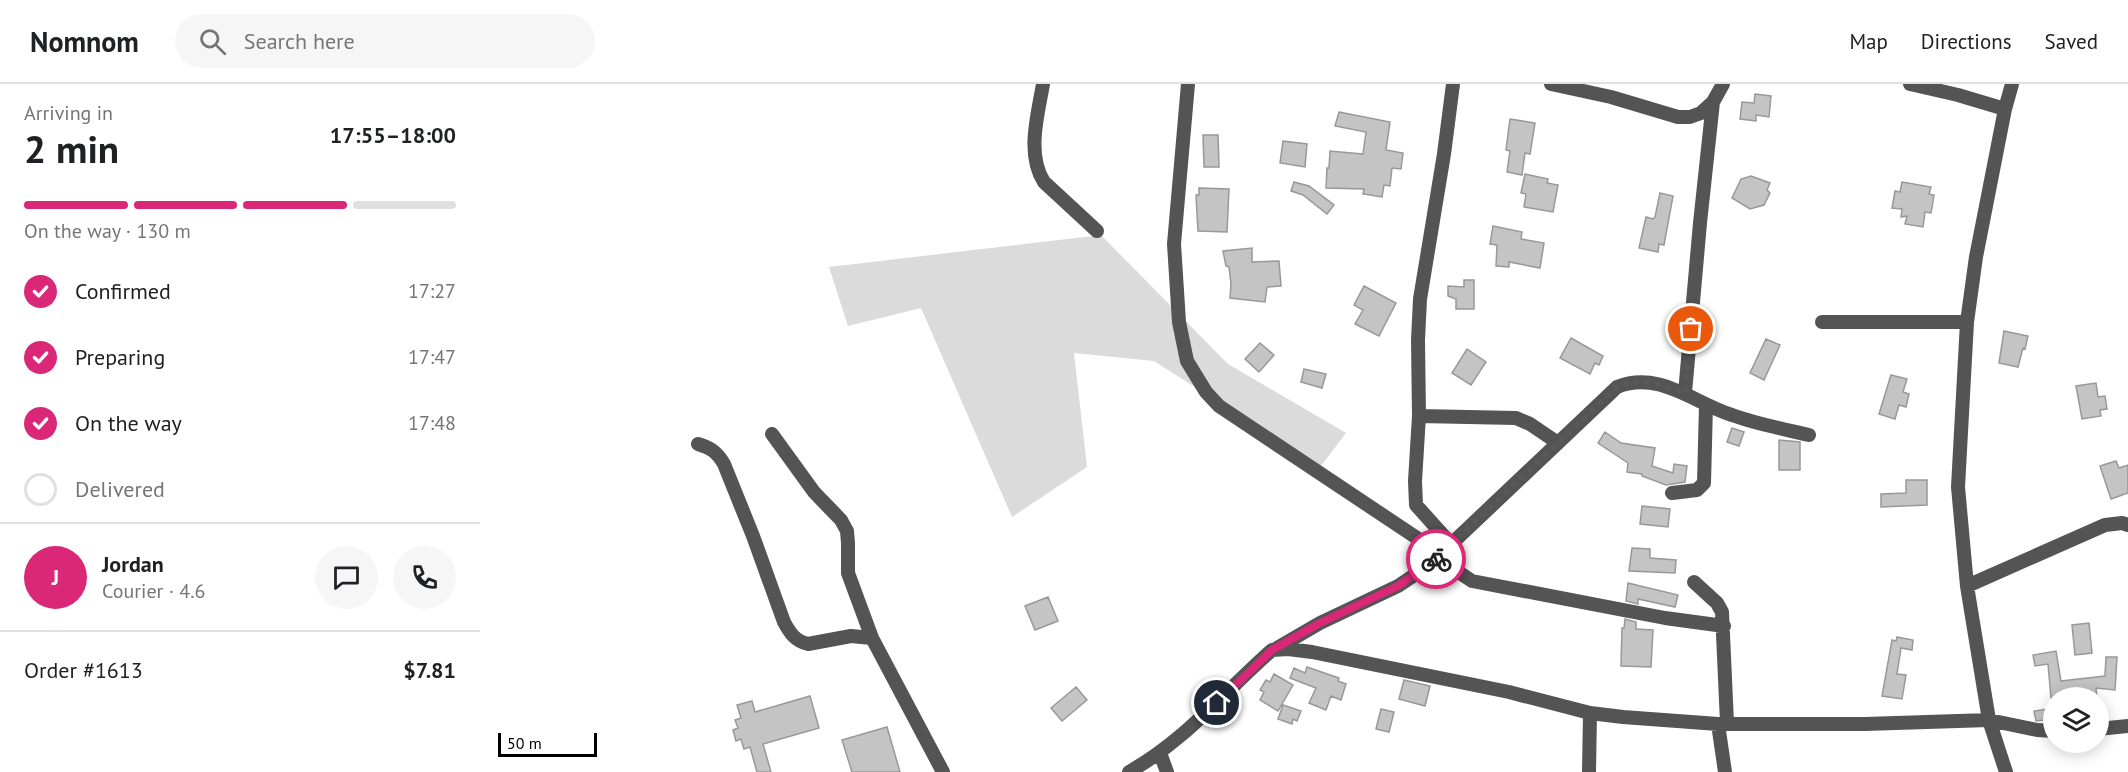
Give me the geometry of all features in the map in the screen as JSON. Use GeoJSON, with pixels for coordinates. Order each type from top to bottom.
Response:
{"type":"FeatureCollection","features":[{"type":"Feature","properties":{"kind":"street"},"geometry":{"type":"LineString","coordinates":[[1043,84],[1035,147],[1039,174],[1044,182],[1097,231]]}},
{"type":"Feature","properties":{"kind":"street"},"geometry":{"type":"LineString","coordinates":[[1188,84],[1174,244],[1182,345],[1193,374],[1206,392],[1229,413],[1446,549]]}},
{"type":"Feature","properties":{"kind":"street"},"geometry":{"type":"LineString","coordinates":[[1453,84],[1420,298],[1416,505],[1446,549],[1448,565],[1472,581],[1488,586],[1665,618],[1724,626]]}},
{"type":"Feature","properties":{"kind":"street"},"geometry":{"type":"LineString","coordinates":[[1551,84],[1611,97],[1678,117],[1690,117],[1701,113],[1713,102],[1723,84]]}},
{"type":"Feature","properties":{"kind":"street"},"geometry":{"type":"LineString","coordinates":[[1910,84],[1958,95],[2005,110]]}},
{"type":"Feature","properties":{"kind":"street"},"geometry":{"type":"LineString","coordinates":[[2006,772],[1989,720],[1967,586],[1958,487],[1967,322],[1976,257],[2012,84]]}},
{"type":"Feature","properties":{"kind":"street"},"geometry":{"type":"LineString","coordinates":[[1685,393],[1713,102]]}},
{"type":"Feature","properties":{"kind":"street"},"geometry":{"type":"LineString","coordinates":[[1822,322],[1967,322]]}},
{"type":"Feature","properties":{"kind":"street"},"geometry":{"type":"LineString","coordinates":[[1129,772],[1160,753],[1272,650],[1320,623],[1398,586],[1428,566],[1617,387],[1631,381],[1662,385],[1738,417],[1809,435]]}},
{"type":"Feature","properties":{"kind":"street"},"geometry":{"type":"LineString","coordinates":[[1672,493],[1697,490],[1704,483],[1706,405]]}},
{"type":"Feature","properties":{"kind":"street"},"geometry":{"type":"LineString","coordinates":[[1419,417],[1516,418],[1558,442]]}},
{"type":"Feature","properties":{"kind":"street"},"geometry":{"type":"LineString","coordinates":[[772,434],[814,492],[841,520],[848,543],[848,573],[872,638],[943,772]]}},
{"type":"Feature","properties":{"kind":"street"},"geometry":{"type":"LineString","coordinates":[[698,444],[718,453],[724,464],[790,633],[801,642],[808,644],[851,636],[872,638]]}},
{"type":"Feature","properties":{"kind":"street"},"geometry":{"type":"LineString","coordinates":[[1967,586],[2105,525],[2122,523],[2128,525]]}},
{"type":"Feature","properties":{"kind":"street"},"geometry":{"type":"LineString","coordinates":[[1694,582],[1720,607],[1724,626],[1725,772]]}},
{"type":"Feature","properties":{"kind":"street"},"geometry":{"type":"LineString","coordinates":[[1272,650],[1288,649],[1324,654],[1509,692],[1590,713],[1623,717],[1723,724],[1866,724],[1989,720],[2043,730]]}},
{"type":"Feature","properties":{"kind":"street"},"geometry":{"type":"LineString","coordinates":[[1589,772],[1590,713]]}},
{"type":"Feature","properties":{"kind":"street"},"geometry":{"type":"LineString","coordinates":[[2109,728],[2128,726]]}},
{"type":"Feature","properties":{"kind":"street"},"geometry":{"type":"LineString","coordinates":[[1160,753],[1167,772]]}},
{"type":"Feature","properties":{"kind":"shaded area"},"geometry":{"type":"Polygon","coordinates":[[[1101,235],[1228,364],[1346,433],[1320,467],[1154,361],[1074,353],[1087,467],[1012,517],[921,308],[848,326],[829,267],[1101,235]]]}},
{"type":"Feature","properties":{"kind":"building"},"geometry":{"type":"Polygon","coordinates":[[[1755,94],[1771,96],[1769,117],[1756,115],[1756,121],[1740,119],[1742,102],[1754,103],[1755,94]]]}},
{"type":"Feature","properties":{"kind":"building"},"geometry":{"type":"Polygon","coordinates":[[[1339,112],[1390,122],[1386,150],[1403,153],[1401,169],[1392,168],[1390,186],[1384,185],[1382,197],[1363,194],[1364,189],[1326,188],[1330,151],[1363,154],[1366,132],[1335,126],[1339,112]]]}},
{"type":"Feature","properties":{"kind":"building"},"geometry":{"type":"Polygon","coordinates":[[[1510,119],[1535,123],[1530,154],[1525,153],[1522,175],[1507,172],[1510,151],[1506,150],[1510,119]]]}},
{"type":"Feature","properties":{"kind":"building"},"geometry":{"type":"Polygon","coordinates":[[[1203,135],[1218,135],[1219,167],[1204,167],[1203,135]]]}},
{"type":"Feature","properties":{"kind":"building"},"geometry":{"type":"Polygon","coordinates":[[[1283,141],[1307,144],[1305,167],[1280,163],[1283,141]]]}},
{"type":"Feature","properties":{"kind":"building"},"geometry":{"type":"Polygon","coordinates":[[[1525,174],[1548,179],[1547,183],[1558,185],[1553,212],[1524,207],[1526,194],[1521,193],[1525,174]]]}},
{"type":"Feature","properties":{"kind":"building"},"geometry":{"type":"Polygon","coordinates":[[[1751,176],[1770,183],[1767,190],[1770,193],[1764,205],[1750,209],[1732,198],[1741,179],[1751,176]]]}},
{"type":"Feature","properties":{"kind":"building"},"geometry":{"type":"Polygon","coordinates":[[[1294,182],[1309,186],[1334,205],[1327,214],[1303,195],[1291,191],[1294,182]]]}},
{"type":"Feature","properties":{"kind":"building"},"geometry":{"type":"Polygon","coordinates":[[[1902,182],[1931,187],[1929,194],[1934,195],[1931,213],[1925,212],[1923,227],[1905,224],[1907,216],[1901,217],[1902,209],[1892,208],[1895,191],[1900,192],[1902,182]]]}},
{"type":"Feature","properties":{"kind":"building"},"geometry":{"type":"Polygon","coordinates":[[[1199,188],[1229,189],[1227,232],[1198,231],[1196,195],[1199,195],[1199,188]]]}},
{"type":"Feature","properties":{"kind":"building"},"geometry":{"type":"Polygon","coordinates":[[[1660,193],[1673,196],[1664,245],[1659,244],[1658,252],[1639,248],[1646,217],[1653,219],[1655,217],[1660,193]]]}},
{"type":"Feature","properties":{"kind":"building"},"geometry":{"type":"Polygon","coordinates":[[[1493,226],[1522,232],[1521,239],[1544,243],[1540,268],[1509,262],[1509,267],[1496,266],[1497,245],[1490,244],[1493,226]]]}},
{"type":"Feature","properties":{"kind":"building"},"geometry":{"type":"Polygon","coordinates":[[[1252,248],[1252,262],[1279,261],[1281,286],[1267,287],[1265,302],[1230,298],[1229,267],[1226,266],[1223,251],[1252,248]]]}},
{"type":"Feature","properties":{"kind":"building"},"geometry":{"type":"Polygon","coordinates":[[[1464,280],[1474,280],[1474,309],[1456,309],[1456,299],[1448,296],[1448,286],[1464,287],[1464,280]]]}},
{"type":"Feature","properties":{"kind":"building"},"geometry":{"type":"Polygon","coordinates":[[[1364,286],[1396,303],[1379,336],[1355,324],[1363,310],[1354,305],[1364,286]]]}},
{"type":"Feature","properties":{"kind":"building"},"geometry":{"type":"Polygon","coordinates":[[[2004,331],[2028,336],[2018,367],[1999,363],[2004,331]]]}},
{"type":"Feature","properties":{"kind":"building"},"geometry":{"type":"Polygon","coordinates":[[[1571,338],[1603,356],[1599,365],[1595,363],[1590,374],[1560,358],[1571,338]]]}},
{"type":"Feature","properties":{"kind":"building"},"geometry":{"type":"Polygon","coordinates":[[[1766,339],[1780,345],[1764,380],[1750,373],[1766,339]]]}},
{"type":"Feature","properties":{"kind":"building"},"geometry":{"type":"Polygon","coordinates":[[[1260,343],[1274,355],[1259,372],[1245,359],[1260,343]]]}},
{"type":"Feature","properties":{"kind":"building"},"geometry":{"type":"Polygon","coordinates":[[[1467,349],[1486,362],[1471,385],[1452,373],[1467,349]]]}},
{"type":"Feature","properties":{"kind":"building"},"geometry":{"type":"Polygon","coordinates":[[[1304,369],[1326,374],[1322,388],[1301,382],[1304,369]]]}},
{"type":"Feature","properties":{"kind":"building"},"geometry":{"type":"Polygon","coordinates":[[[1891,375],[1907,379],[1903,392],[1909,394],[1906,407],[1899,405],[1895,419],[1879,414],[1891,375]]]}},
{"type":"Feature","properties":{"kind":"building"},"geometry":{"type":"Polygon","coordinates":[[[2096,383],[2098,397],[2105,396],[2107,409],[2100,410],[2101,416],[2082,419],[2076,386],[2096,383]]]}},
{"type":"Feature","properties":{"kind":"building"},"geometry":{"type":"Polygon","coordinates":[[[1732,428],[1744,432],[1739,446],[1727,442],[1732,428]]]}},
{"type":"Feature","properties":{"kind":"building"},"geometry":{"type":"Polygon","coordinates":[[[1605,432],[1621,443],[1655,448],[1652,466],[1673,473],[1674,464],[1687,466],[1685,482],[1666,485],[1642,476],[1642,474],[1627,472],[1628,463],[1598,443],[1605,432]]]}},
{"type":"Feature","properties":{"kind":"building"},"geometry":{"type":"Polygon","coordinates":[[[1779,440],[1800,442],[1800,470],[1779,470],[1779,440]]]}},
{"type":"Feature","properties":{"kind":"building"},"geometry":{"type":"Polygon","coordinates":[[[2116,461],[2119,468],[2128,465],[2128,493],[2111,499],[2100,466],[2116,461]]]}},
{"type":"Feature","properties":{"kind":"building"},"geometry":{"type":"Polygon","coordinates":[[[1906,480],[1927,480],[1927,505],[1881,507],[1881,494],[1906,493],[1906,480]]]}},
{"type":"Feature","properties":{"kind":"building"},"geometry":{"type":"Polygon","coordinates":[[[1642,506],[1670,509],[1668,527],[1640,524],[1642,506]]]}},
{"type":"Feature","properties":{"kind":"building"},"geometry":{"type":"Polygon","coordinates":[[[1632,548],[1650,549],[1650,558],[1676,560],[1675,573],[1629,571],[1632,548]]]}},
{"type":"Feature","properties":{"kind":"building"},"geometry":{"type":"Polygon","coordinates":[[[1628,583],[1678,595],[1675,607],[1638,599],[1638,604],[1626,601],[1628,583]]]}},
{"type":"Feature","properties":{"kind":"building"},"geometry":{"type":"Polygon","coordinates":[[[1048,597],[1058,621],[1035,630],[1025,606],[1048,597]]]}},
{"type":"Feature","properties":{"kind":"building"},"geometry":{"type":"Polygon","coordinates":[[[1625,619],[1636,622],[1636,629],[1653,630],[1651,667],[1621,666],[1622,628],[1624,628],[1625,619]]]}},
{"type":"Feature","properties":{"kind":"building"},"geometry":{"type":"Polygon","coordinates":[[[2089,623],[2092,653],[2075,655],[2072,625],[2089,623]]]}},
{"type":"Feature","properties":{"kind":"building"},"geometry":{"type":"Polygon","coordinates":[[[1897,637],[1913,640],[1912,650],[1901,648],[1897,674],[1906,675],[1902,699],[1882,696],[1892,640],[1896,641],[1897,637]]]}},
{"type":"Feature","properties":{"kind":"building"},"geometry":{"type":"Polygon","coordinates":[[[2056,651],[2061,681],[2105,676],[2106,657],[2117,657],[2115,690],[2109,689],[2109,687],[2050,687],[2048,664],[2035,666],[2033,655],[2056,651]]]}},
{"type":"Feature","properties":{"kind":"building"},"geometry":{"type":"Polygon","coordinates":[[[1307,667],[1339,678],[1338,681],[1346,684],[1341,700],[1331,696],[1326,710],[1309,703],[1316,688],[1290,678],[1294,668],[1305,673],[1307,667]]]}},
{"type":"Feature","properties":{"kind":"building"},"geometry":{"type":"Polygon","coordinates":[[[1274,674],[1293,685],[1278,711],[1260,700],[1264,692],[1260,690],[1266,680],[1270,682],[1274,674]]]}},
{"type":"Feature","properties":{"kind":"building"},"geometry":{"type":"Polygon","coordinates":[[[1404,680],[1430,686],[1425,706],[1399,699],[1404,680]]]}},
{"type":"Feature","properties":{"kind":"building"},"geometry":{"type":"Polygon","coordinates":[[[1076,687],[1087,700],[1062,721],[1051,708],[1076,687]]]}},
{"type":"Feature","properties":{"kind":"building"},"geometry":{"type":"Polygon","coordinates":[[[810,696],[819,728],[763,744],[771,772],[757,772],[750,747],[744,749],[741,739],[736,741],[733,730],[738,728],[735,720],[741,718],[737,705],[752,701],[755,712],[810,696]]]}},
{"type":"Feature","properties":{"kind":"building"},"geometry":{"type":"Polygon","coordinates":[[[1283,705],[1301,711],[1297,721],[1293,719],[1292,724],[1278,719],[1283,705]]]}},
{"type":"Feature","properties":{"kind":"building"},"geometry":{"type":"Polygon","coordinates":[[[1381,709],[1394,712],[1389,732],[1376,729],[1381,709]]]}},
{"type":"Feature","properties":{"kind":"building"},"geometry":{"type":"Polygon","coordinates":[[[2043,710],[2043,720],[2036,721],[2034,711],[2043,710]]]}},
{"type":"Feature","properties":{"kind":"building"},"geometry":{"type":"Polygon","coordinates":[[[887,727],[900,772],[852,772],[842,740],[887,727]]]}},
{"type":"Feature","properties":{"kind":"way so far"},"geometry":{"type":"LineString","coordinates":[[1436,559],[1617,387],[1631,381],[1646,382],[1685,393],[1691,329]]}},
{"type":"Feature","properties":{"kind":"route"},"geometry":{"type":"LineString","coordinates":[[1217,703],[1272,650],[1320,623],[1398,586],[1436,559]]}}]}
